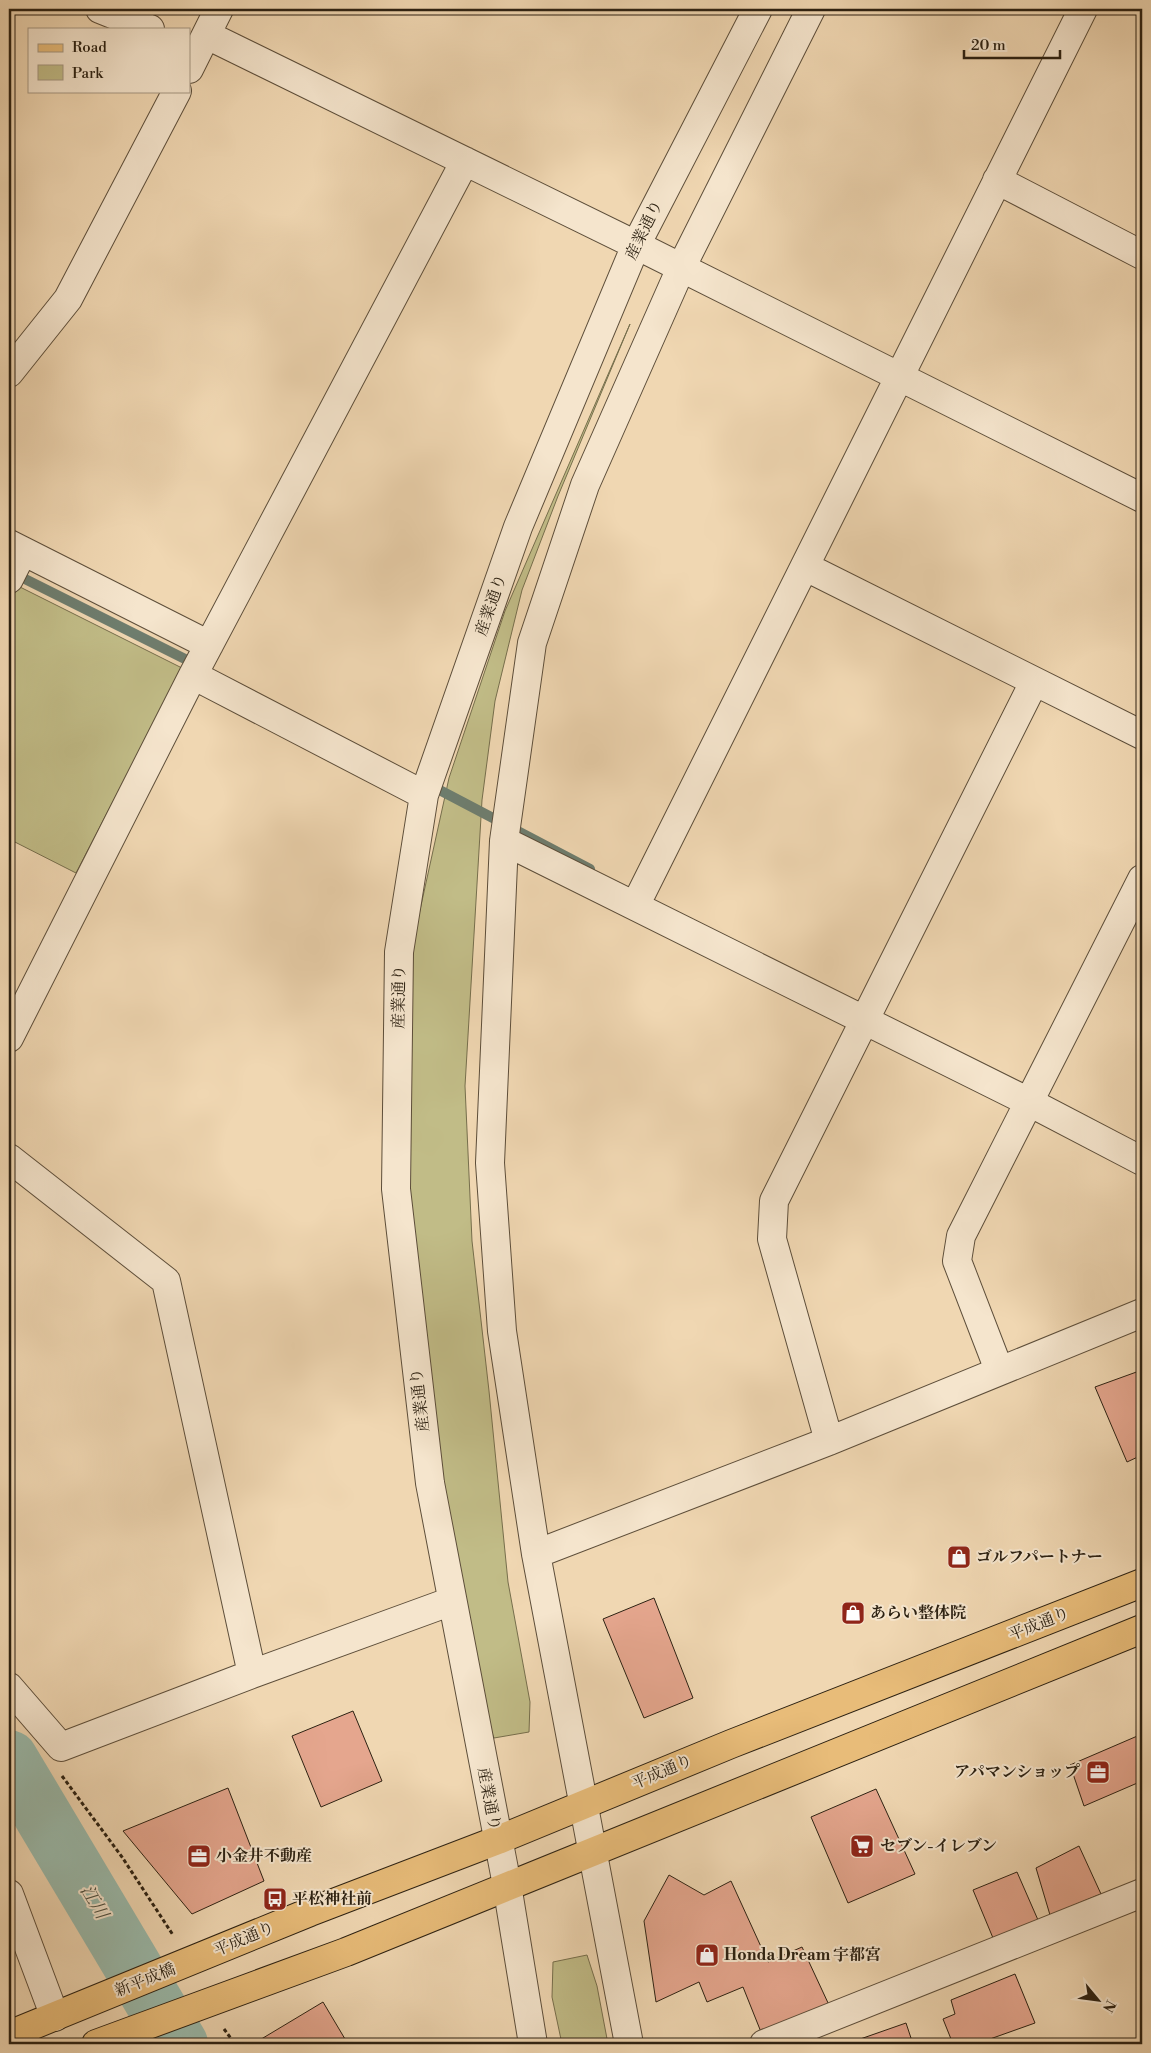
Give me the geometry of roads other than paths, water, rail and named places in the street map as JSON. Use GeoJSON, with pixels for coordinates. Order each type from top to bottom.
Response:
{"type":"FeatureCollection","features":[{"type":"Feature","properties":{"kind":"main road","name":"平成通り"},"geometry":{"type":"LineString","coordinates":[[184,1964],[310,1912],[498,1840],[731,1744],[1142,1583]]}},
{"type":"Feature","properties":{"kind":"main road"},"geometry":{"type":"LineString","coordinates":[[96,2044],[346,1952],[507,1885],[594,1852],[1142,1629]]}},
{"type":"Feature","properties":{"kind":"main road","name":"新平成橋"},"geometry":{"type":"LineString","coordinates":[[55,2016],[184,1964]]}},
{"type":"Feature","properties":{"kind":"main road"},"geometry":{"type":"LineString","coordinates":[[9,2035],[55,2016]]}},
{"type":"Feature","properties":{"kind":"street"},"geometry":{"type":"LineString","coordinates":[[100,9],[148,28]]}},
{"type":"Feature","properties":{"kind":"street"},"geometry":{"type":"LineString","coordinates":[[220,9],[196,49],[465,161],[1142,498]]}},
{"type":"Feature","properties":{"kind":"street","name":"産業通り"},"geometry":{"type":"LineString","coordinates":[[533,2044],[507,1885],[430,1483],[396,1189],[399,952],[424,796],[518,527],[636,245],[758,9]]}},
{"type":"Feature","properties":{"kind":"street"},"geometry":{"type":"LineString","coordinates":[[629,2044],[536,1554],[502,1331],[490,1163],[504,841],[532,643],[585,485],[681,268],[810,9]]}},
{"type":"Feature","properties":{"kind":"street"},"geometry":{"type":"LineString","coordinates":[[635,906],[806,567],[1083,9]]}},
{"type":"Feature","properties":{"kind":"street"},"geometry":{"type":"LineString","coordinates":[[9,373],[68,299],[176,92]]}},
{"type":"Feature","properties":{"kind":"street"},"geometry":{"type":"LineString","coordinates":[[9,1038],[193,675],[465,161]]}},
{"type":"Feature","properties":{"kind":"street"},"geometry":{"type":"LineString","coordinates":[[997,180],[1142,256]]}},
{"type":"Feature","properties":{"kind":"street"},"geometry":{"type":"LineString","coordinates":[[9,579],[16,548],[209,645]]}},
{"type":"Feature","properties":{"kind":"street"},"geometry":{"type":"LineString","coordinates":[[806,567],[1142,735]]}},
{"type":"Feature","properties":{"kind":"street"},"geometry":{"type":"LineString","coordinates":[[193,675],[424,796]]}},
{"type":"Feature","properties":{"kind":"street"},"geometry":{"type":"LineString","coordinates":[[829,1441],[772,1239],[774,1201],[1034,682]]}},
{"type":"Feature","properties":{"kind":"street"},"geometry":{"type":"LineString","coordinates":[[504,841],[1029,1102],[1142,1161]]}},
{"type":"Feature","properties":{"kind":"street"},"geometry":{"type":"LineString","coordinates":[[999,1370],[957,1261],[961,1236],[1142,879]]}},
{"type":"Feature","properties":{"kind":"street"},"geometry":{"type":"LineString","coordinates":[[9,1158],[166,1280],[252,1674]]}},
{"type":"Feature","properties":{"kind":"street"},"geometry":{"type":"LineString","coordinates":[[536,1554],[829,1441],[1142,1313]]}},
{"type":"Feature","properties":{"kind":"street"},"geometry":{"type":"LineString","coordinates":[[9,1687],[62,1747],[252,1674],[452,1601]]}},
{"type":"Feature","properties":{"kind":"street"},"geometry":{"type":"LineString","coordinates":[[764,2044],[1142,1893]]}},
{"type":"Feature","properties":{"kind":"street"},"geometry":{"type":"LineString","coordinates":[[9,1894],[55,2016]]}},
{"type":"Feature","properties":{"kind":"waterway"},"geometry":{"type":"LineString","coordinates":[[13,573],[197,665]]}},
{"type":"Feature","properties":{"kind":"waterway"},"geometry":{"type":"LineString","coordinates":[[430,785],[590,869]]}},
{"type":"Feature","properties":{"kind":"waterway","name":"江川"},"geometry":{"type":"LineString","coordinates":[[9,1759],[179,2044]]}},
{"type":"Feature","properties":{"kind":"place","name":"ゴルフパートナー"},"geometry":{"type":"Point","coordinates":[959,1557]}},
{"type":"Feature","properties":{"kind":"place","name":"あらい整体院"},"geometry":{"type":"Point","coordinates":[853,1613]}},
{"type":"Feature","properties":{"kind":"place","name":"アパマンショップ"},"geometry":{"type":"Point","coordinates":[1098,1772]}},
{"type":"Feature","properties":{"kind":"place","name":"セブン-イレブン"},"geometry":{"type":"Point","coordinates":[862,1846]}},
{"type":"Feature","properties":{"kind":"place","name":"小金井不動産"},"geometry":{"type":"Point","coordinates":[199,1856]}},
{"type":"Feature","properties":{"kind":"place","name":"平松神社前"},"geometry":{"type":"Point","coordinates":[275,1899]}},
{"type":"Feature","properties":{"kind":"place","name":"Honda Dream 宇都宮"},"geometry":{"type":"Point","coordinates":[707,1955]}}]}
